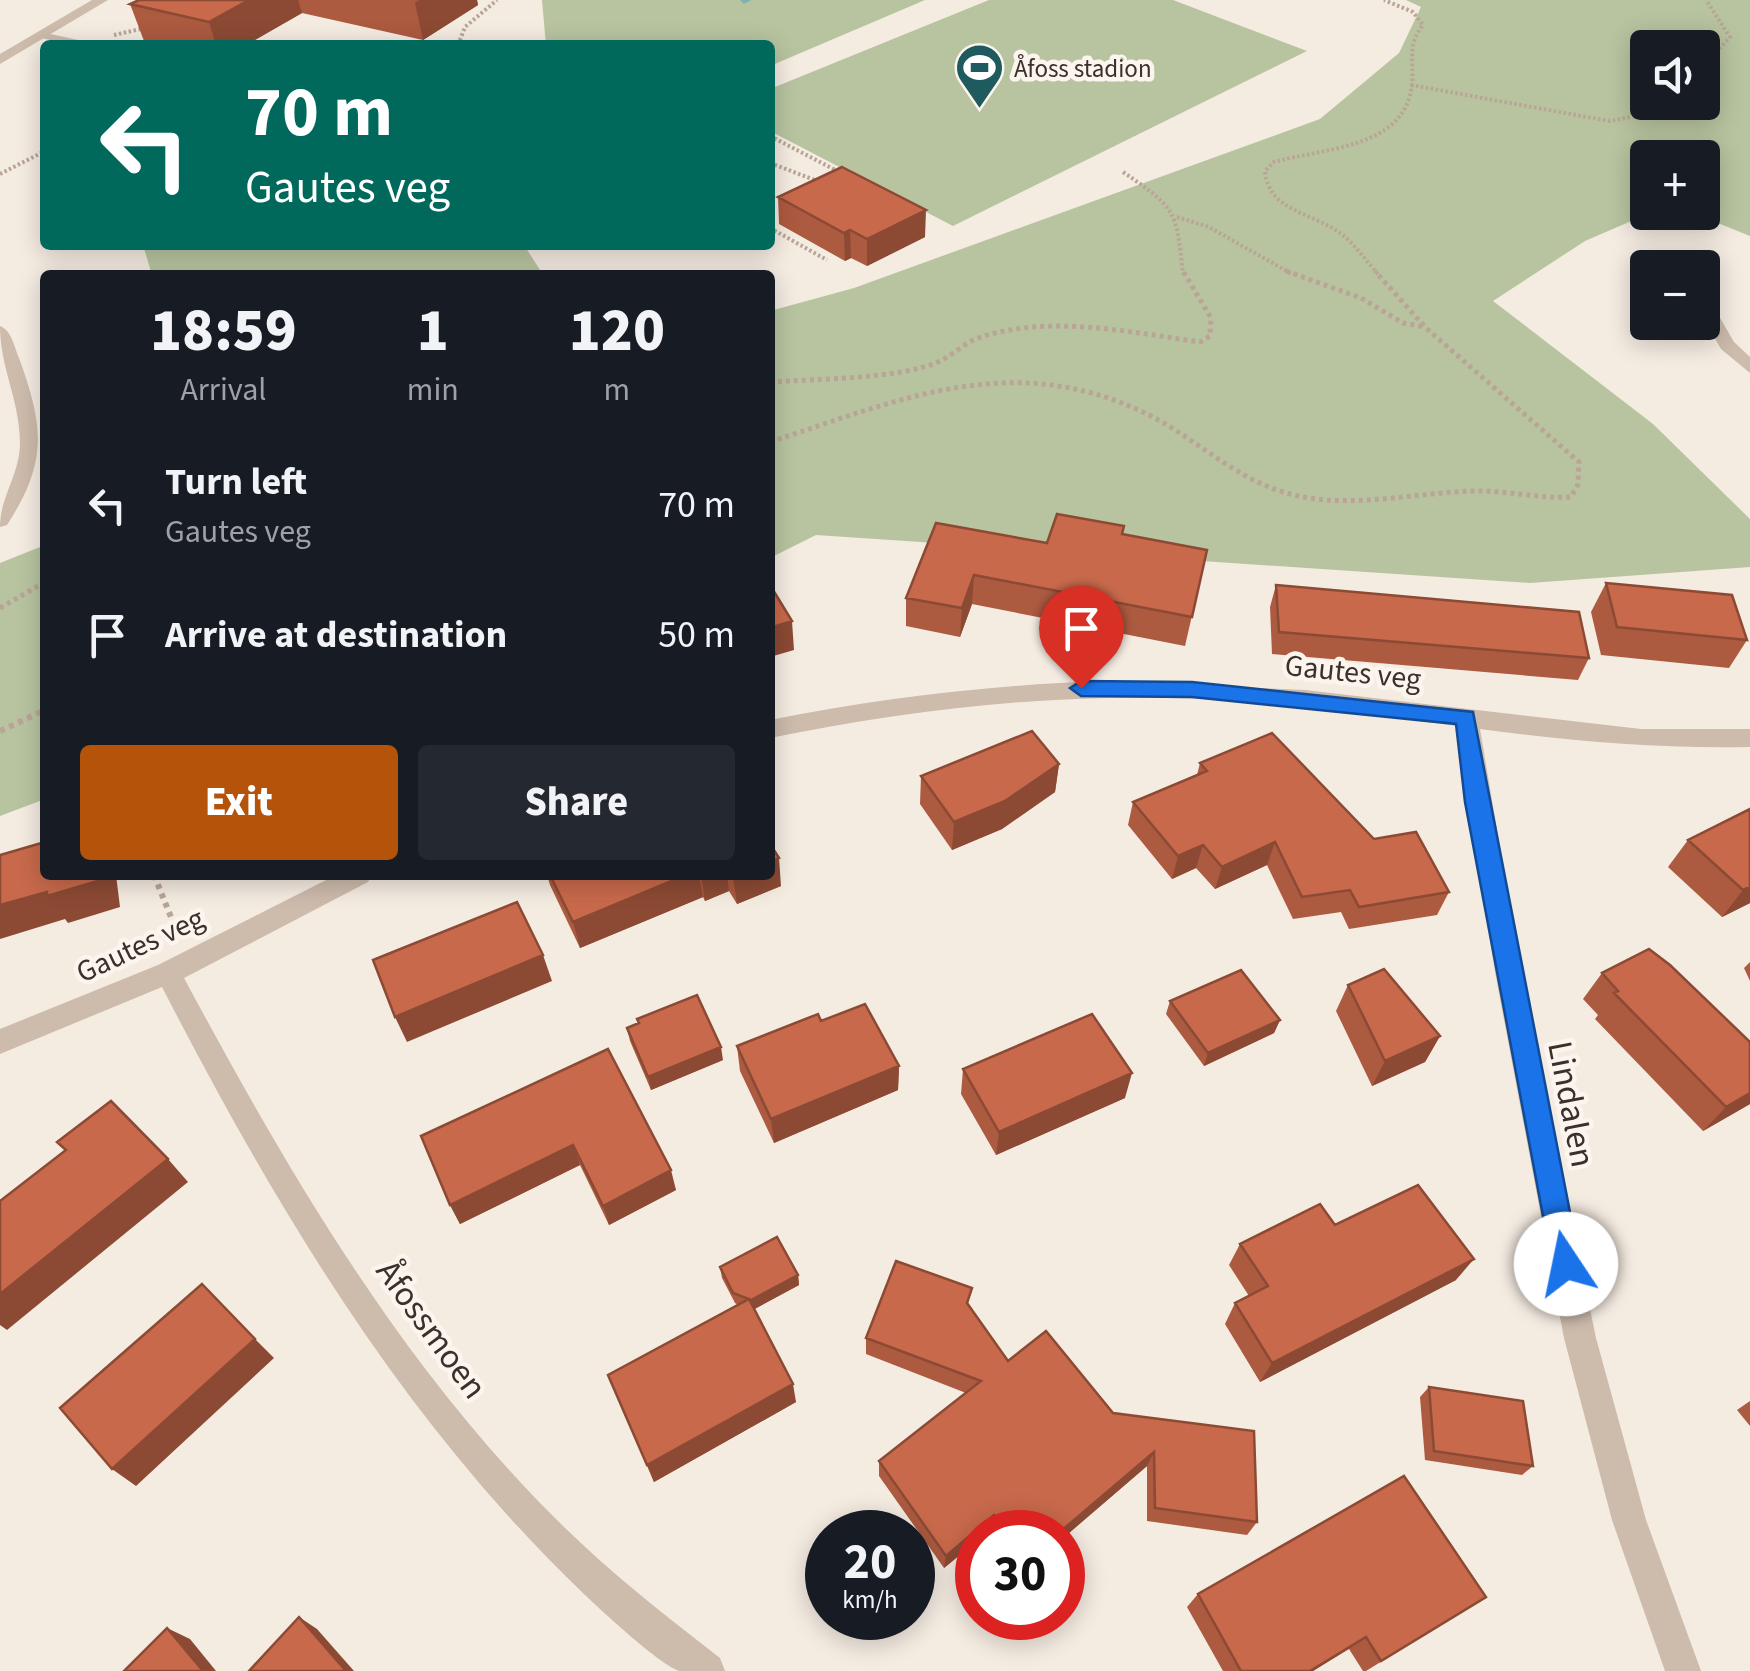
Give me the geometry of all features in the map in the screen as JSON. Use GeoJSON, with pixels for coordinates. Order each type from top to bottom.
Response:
{"type":"FeatureCollection","features":[{"type":"Feature","properties":{"kind":"street"},"geometry":{"type":"LineString","coordinates":[[0,60],[101,0]]}},
{"type":"Feature","properties":{"kind":"street"},"geometry":{"type":"LineString","coordinates":[[0,331],[27,413],[33,454],[14,502],[0,520]]}},
{"type":"Feature","properties":{"kind":"street"},"geometry":{"type":"LineString","coordinates":[[1720,332],[1750,367]]}},
{"type":"Feature","properties":{"kind":"street","name":"Gautes veg"},"geometry":{"type":"LineString","coordinates":[[775,728],[960,696],[1081,688],[1192,689],[1681,738],[1750,738]]}},
{"type":"Feature","properties":{"kind":"street","name":"Lindalen"},"geometry":{"type":"LineString","coordinates":[[1466,717],[1500,934],[1580,1338],[1630,1520],[1683,1671]]}},
{"type":"Feature","properties":{"kind":"street","name":"Gautes veg"},"geometry":{"type":"LineString","coordinates":[[0,1042],[180,966],[350,880]]}},
{"type":"Feature","properties":{"kind":"street","name":"Åfossmoen"},"geometry":{"type":"LineString","coordinates":[[180,966],[276,1170],[410,1376],[521,1510],[606,1592],[707,1671]]}},
{"type":"Feature","properties":{"kind":"lane"},"geometry":{"type":"LineString","coordinates":[[41,35],[64,40]]}},
{"type":"Feature","properties":{"kind":"path"},"geometry":{"type":"LineString","coordinates":[[460,40],[464,27],[497,0]]}},
{"type":"Feature","properties":{"kind":"path"},"geometry":{"type":"LineString","coordinates":[[775,440],[908,393],[949,385],[1019,382],[1072,390],[1144,412],[1256,482],[1298,496],[1352,502],[1505,491],[1553,500],[1571,497],[1578,484],[1579,462],[1426,328],[1341,233],[1280,202],[1266,185],[1265,171],[1293,155],[1388,132],[1408,108],[1411,85],[1407,54],[1410,39],[1423,25],[1412,12],[1384,0]]}},
{"type":"Feature","properties":{"kind":"path"},"geometry":{"type":"LineString","coordinates":[[1706,0],[1730,37],[1720,47]]}},
{"type":"Feature","properties":{"kind":"path"},"geometry":{"type":"LineString","coordinates":[[109,38],[122,31],[155,27]]}},
{"type":"Feature","properties":{"kind":"path"},"geometry":{"type":"LineString","coordinates":[[1411,85],[1610,122],[1630,118]]}},
{"type":"Feature","properties":{"kind":"path"},"geometry":{"type":"LineString","coordinates":[[775,139],[848,181]]}},
{"type":"Feature","properties":{"kind":"path"},"geometry":{"type":"LineString","coordinates":[[0,174],[40,154]]}},
{"type":"Feature","properties":{"kind":"path"},"geometry":{"type":"LineString","coordinates":[[775,165],[825,184]]}},
{"type":"Feature","properties":{"kind":"path"},"geometry":{"type":"LineString","coordinates":[[1123,172],[1160,197],[1177,217],[1209,228],[1288,273],[1361,298],[1403,323],[1426,328]]}},
{"type":"Feature","properties":{"kind":"path"},"geometry":{"type":"LineString","coordinates":[[775,382],[851,376],[936,363],[977,338],[1039,329],[1094,327],[1200,342],[1210,336],[1211,318],[1183,274],[1177,217]]}},
{"type":"Feature","properties":{"kind":"path"},"geometry":{"type":"LineString","coordinates":[[775,231],[827,260]]}},
{"type":"Feature","properties":{"kind":"path"},"geometry":{"type":"LineString","coordinates":[[0,608],[40,585]]}},
{"type":"Feature","properties":{"kind":"path"},"geometry":{"type":"LineString","coordinates":[[0,732],[40,712]]}},
{"type":"Feature","properties":{"kind":"path"},"geometry":{"type":"LineString","coordinates":[[155,880],[180,966]]}},
{"type":"Feature","properties":{"kind":"green space"},"geometry":{"type":"Polygon","coordinates":[[[542,0],[925,0],[775,64],[775,40],[546,40],[542,0]]]}},
{"type":"Feature","properties":{"kind":"green space","name":"Åfoss stadion"},"geometry":{"type":"Polygon","coordinates":[[[989,0],[1173,0],[1307,51],[953,226],[775,134],[775,87],[989,0]]]}},
{"type":"Feature","properties":{"kind":"green space"},"geometry":{"type":"Polygon","coordinates":[[[1406,0],[1750,0],[1750,236],[1720,224],[1720,140],[1630,140],[1630,222],[1585,241],[1493,301],[1653,424],[1750,519],[1750,567],[1530,583],[816,535],[775,556],[775,310],[854,288],[1320,119],[1399,53],[1421,7],[1406,0]]]}},
{"type":"Feature","properties":{"kind":"green space"},"geometry":{"type":"Polygon","coordinates":[[[144,250],[527,250],[540,270],[150,270],[144,250]]]}},
{"type":"Feature","properties":{"kind":"green space"},"geometry":{"type":"Polygon","coordinates":[[[40,547],[40,801],[0,816],[0,563],[40,547]]]}},
{"type":"Feature","properties":{"kind":"building"},"geometry":{"type":"Polygon","coordinates":[[[139,0],[249,0],[209,22],[130,4],[139,0]]]}},
{"type":"Feature","properties":{"kind":"building"},"geometry":{"type":"Polygon","coordinates":[[[842,167],[926,210],[867,239],[850,230],[844,233],[778,197],[842,167]]]}},
{"type":"Feature","properties":{"kind":"building"},"geometry":{"type":"Polygon","coordinates":[[[1057,514],[1124,526],[1122,534],[1207,550],[1192,617],[974,575],[962,608],[906,598],[936,523],[1047,543],[1057,514]]]}},
{"type":"Feature","properties":{"kind":"building"},"geometry":{"type":"Polygon","coordinates":[[[1606,583],[1732,595],[1747,640],[1617,627],[1606,583]]]}},
{"type":"Feature","properties":{"kind":"building"},"geometry":{"type":"Polygon","coordinates":[[[1276,585],[1579,612],[1589,658],[1279,632],[1276,585]]]}},
{"type":"Feature","properties":{"kind":"building"},"geometry":{"type":"Polygon","coordinates":[[[775,593],[792,621],[775,626],[775,593]]]}},
{"type":"Feature","properties":{"kind":"building"},"geometry":{"type":"Polygon","coordinates":[[[1032,731],[1059,764],[1005,801],[954,822],[921,776],[1032,731]]]}},
{"type":"Feature","properties":{"kind":"building"},"geometry":{"type":"Polygon","coordinates":[[[1272,733],[1374,839],[1416,832],[1449,892],[1359,907],[1350,890],[1302,897],[1275,842],[1222,867],[1203,845],[1178,856],[1133,802],[1207,771],[1200,763],[1272,733]]]}},
{"type":"Feature","properties":{"kind":"building"},"geometry":{"type":"Polygon","coordinates":[[[1750,809],[1750,887],[1743,890],[1688,840],[1750,809]]]}},
{"type":"Feature","properties":{"kind":"building"},"geometry":{"type":"Polygon","coordinates":[[[40,843],[40,880],[101,880],[0,905],[0,855],[40,843]]]}},
{"type":"Feature","properties":{"kind":"building"},"geometry":{"type":"Polygon","coordinates":[[[552,880],[674,880],[573,922],[552,880]]]}},
{"type":"Feature","properties":{"kind":"building"},"geometry":{"type":"Polygon","coordinates":[[[517,902],[543,955],[395,1017],[373,960],[517,902]]]}},
{"type":"Feature","properties":{"kind":"building"},"geometry":{"type":"Polygon","coordinates":[[[1649,949],[1750,1042],[1750,1093],[1726,1107],[1614,993],[1618,991],[1602,973],[1649,949]]]}},
{"type":"Feature","properties":{"kind":"building"},"geometry":{"type":"Polygon","coordinates":[[[1384,969],[1440,1036],[1385,1061],[1348,985],[1384,969]]]}},
{"type":"Feature","properties":{"kind":"building"},"geometry":{"type":"Polygon","coordinates":[[[1241,970],[1280,1020],[1208,1053],[1170,1001],[1241,970]]]}},
{"type":"Feature","properties":{"kind":"building"},"geometry":{"type":"Polygon","coordinates":[[[697,995],[721,1047],[648,1077],[627,1028],[639,1023],[637,1019],[697,995]]]}},
{"type":"Feature","properties":{"kind":"building"},"geometry":{"type":"Polygon","coordinates":[[[865,1004],[899,1066],[771,1119],[737,1046],[818,1014],[821,1021],[865,1004]]]}},
{"type":"Feature","properties":{"kind":"building"},"geometry":{"type":"Polygon","coordinates":[[[1092,1014],[1132,1073],[999,1132],[963,1069],[1092,1014]]]}},
{"type":"Feature","properties":{"kind":"building"},"geometry":{"type":"Polygon","coordinates":[[[608,1049],[671,1170],[603,1206],[573,1145],[450,1205],[421,1136],[608,1049]]]}},
{"type":"Feature","properties":{"kind":"building"},"geometry":{"type":"Polygon","coordinates":[[[111,1101],[168,1159],[0,1294],[0,1201],[66,1150],[57,1142],[111,1101]]]}},
{"type":"Feature","properties":{"kind":"building"},"geometry":{"type":"Polygon","coordinates":[[[1418,1185],[1474,1259],[1272,1363],[1235,1303],[1268,1286],[1240,1244],[1320,1204],[1335,1225],[1418,1185]]]}},
{"type":"Feature","properties":{"kind":"building"},"geometry":{"type":"Polygon","coordinates":[[[777,1237],[798,1275],[751,1300],[733,1293],[720,1267],[777,1237]]]}},
{"type":"Feature","properties":{"kind":"building"},"geometry":{"type":"Polygon","coordinates":[[[896,1261],[972,1288],[967,1303],[1008,1361],[1046,1331],[1113,1413],[1254,1431],[1257,1522],[1155,1508],[1154,1452],[1085,1511],[955,1510],[955,1548],[946,1556],[935,1540],[935,1510],[914,1510],[879,1461],[981,1381],[866,1338],[896,1261]]]}},
{"type":"Feature","properties":{"kind":"building"},"geometry":{"type":"Polygon","coordinates":[[[202,1284],[255,1339],[112,1469],[60,1408],[202,1284]]]}},
{"type":"Feature","properties":{"kind":"building"},"geometry":{"type":"Polygon","coordinates":[[[749,1299],[793,1384],[647,1465],[608,1375],[749,1299]]]}},
{"type":"Feature","properties":{"kind":"building"},"geometry":{"type":"Polygon","coordinates":[[[1429,1387],[1523,1401],[1533,1466],[1434,1451],[1429,1387]]]}},
{"type":"Feature","properties":{"kind":"building"},"geometry":{"type":"Polygon","coordinates":[[[1404,1476],[1486,1597],[1381,1661],[1366,1637],[1310,1671],[1241,1671],[1198,1594],[1404,1476]]]}},
{"type":"Feature","properties":{"kind":"building"},"geometry":{"type":"Polygon","coordinates":[[[299,1617],[346,1671],[249,1671],[299,1617]]]}},
{"type":"Feature","properties":{"kind":"building"},"geometry":{"type":"Polygon","coordinates":[[[167,1628],[203,1671],[124,1671],[167,1628]]]}},
{"type":"Feature","properties":{"kind":"place","name":"Åfoss stadion"},"geometry":{"type":"Point","coordinates":[979,110]}},
{"type":"Feature","properties":{"kind":"route"},"geometry":{"type":"LineString","coordinates":[[1081,688],[1192,689],[1466,717],[1476,802],[1566,1264]]}}]}
